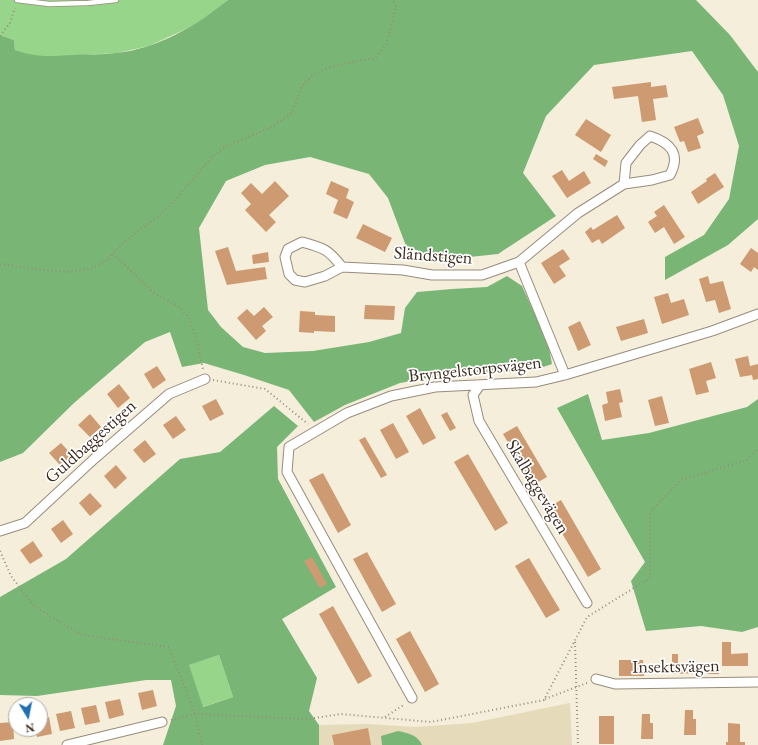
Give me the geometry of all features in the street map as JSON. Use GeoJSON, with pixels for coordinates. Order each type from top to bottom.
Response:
{"type":"FeatureCollection","features":[{"type":"Feature","properties":{"kind":"street","name":"Sländstigen"},"geometry":{"type":"LineString","coordinates":[[342,268],[331,253],[316,246],[302,242],[288,249],[285,257],[289,274],[295,280],[305,282],[325,276],[342,268],[403,270],[432,275],[482,275],[519,262],[578,213],[624,184],[652,180],[670,175],[675,165],[673,152],[662,140],[650,136],[640,145],[626,163],[624,184]]}},
{"type":"Feature","properties":{"kind":"street"},"geometry":{"type":"LineString","coordinates":[[519,262],[565,375]]}},
{"type":"Feature","properties":{"kind":"street","name":"Bryngelstorpsvägen"},"geometry":{"type":"LineString","coordinates":[[412,698],[287,472],[289,447],[347,413],[391,396],[435,387],[536,382],[565,375],[712,331],[758,314]]}},
{"type":"Feature","properties":{"kind":"street","name":"Guldbaggestigen"},"geometry":{"type":"LineString","coordinates":[[0,531],[25,524],[94,459],[169,394],[205,379]]}},
{"type":"Feature","properties":{"kind":"street","name":"Skalbaggevägen"},"geometry":{"type":"LineString","coordinates":[[480,385],[473,394],[480,421],[587,603]]}},
{"type":"Feature","properties":{"kind":"street","name":"Insektsvägen"},"geometry":{"type":"LineString","coordinates":[[596,679],[615,684],[758,682]]}},
{"type":"Feature","properties":{"kind":"street"},"geometry":{"type":"LineString","coordinates":[[67,745],[162,722]]}},
{"type":"Feature","properties":{"kind":"lane"},"geometry":{"type":"LineString","coordinates":[[17,0],[49,4],[88,3],[116,0]]}},
{"type":"Feature","properties":{"kind":"path"},"geometry":{"type":"LineString","coordinates":[[0,36],[10,23],[17,0]]}},
{"type":"Feature","properties":{"kind":"path"},"geometry":{"type":"LineString","coordinates":[[0,264],[71,272],[93,268],[107,260],[139,230],[158,217],[212,157],[226,146],[272,127],[292,113],[302,86],[314,74],[331,67],[375,58],[386,45],[396,5],[393,0]]}},
{"type":"Feature","properties":{"kind":"path"},"geometry":{"type":"LineString","coordinates":[[113,254],[154,293],[176,305],[189,317],[197,341],[205,379],[265,389],[317,431]]}},
{"type":"Feature","properties":{"kind":"path"},"geometry":{"type":"LineString","coordinates":[[544,700],[587,617],[650,578],[650,512],[681,480],[747,460],[758,448]]}},
{"type":"Feature","properties":{"kind":"path"},"geometry":{"type":"LineString","coordinates":[[0,551],[11,576],[34,606],[82,635],[169,648],[195,714],[202,745]]}},
{"type":"Feature","properties":{"kind":"path"},"geometry":{"type":"LineString","coordinates":[[574,641],[578,745]]}},
{"type":"Feature","properties":{"kind":"path"},"geometry":{"type":"LineString","coordinates":[[162,722],[195,714],[308,719],[341,714],[431,722],[544,700],[596,679]]}},
{"type":"Feature","properties":{"kind":"path"},"geometry":{"type":"LineString","coordinates":[[385,718],[412,698]]}},
{"type":"Feature","properties":{"kind":"shaded area"},"geometry":{"type":"Polygon","coordinates":[[[570,703],[572,745],[319,745],[319,725],[368,724],[415,727],[472,723],[570,703]]]}},
{"type":"Feature","properties":{"kind":"green space"},"geometry":{"type":"Polygon","coordinates":[[[0,0],[228,0],[214,12],[188,28],[149,46],[117,53],[49,57],[31,55],[15,50],[14,40],[0,35],[0,0]]]}},
{"type":"Feature","properties":{"kind":"green space"},"geometry":{"type":"Polygon","coordinates":[[[228,0],[696,0],[730,35],[758,72],[758,219],[728,245],[665,280],[665,257],[704,235],[729,199],[739,146],[723,95],[692,51],[594,65],[546,116],[523,173],[556,216],[498,254],[441,260],[406,246],[388,198],[369,174],[310,157],[265,165],[226,181],[199,228],[208,310],[221,327],[243,347],[265,353],[313,351],[369,342],[401,333],[405,308],[417,292],[487,287],[507,276],[522,286],[548,343],[552,364],[534,370],[445,375],[400,383],[345,405],[314,422],[289,390],[204,363],[182,367],[170,332],[145,342],[74,403],[23,453],[0,462],[0,35],[14,40],[15,50],[23,53],[44,56],[105,54],[131,51],[146,47],[175,35],[203,19],[228,0]]]}},
{"type":"Feature","properties":{"kind":"green space"},"geometry":{"type":"Polygon","coordinates":[[[588,394],[602,440],[649,433],[747,407],[758,399],[758,627],[742,632],[701,626],[646,631],[631,581],[645,562],[557,408],[588,394]]]}},
{"type":"Feature","properties":{"kind":"green space"},"geometry":{"type":"Polygon","coordinates":[[[274,406],[298,426],[277,447],[278,479],[336,587],[282,619],[317,678],[309,711],[319,725],[319,745],[163,745],[176,706],[171,680],[146,680],[37,696],[0,695],[0,597],[66,559],[180,459],[220,452],[274,406]],[[219,655],[189,665],[203,707],[233,697],[219,655]]]}},
{"type":"Feature","properties":{"kind":"green space"},"geometry":{"type":"Polygon","coordinates":[[[219,655],[233,697],[202,707],[188,665],[219,655]]]}},
{"type":"Feature","properties":{"kind":"green space"},"geometry":{"type":"Polygon","coordinates":[[[398,731],[415,737],[422,745],[382,745],[381,736],[398,731]]]}},
{"type":"Feature","properties":{"kind":"building"},"geometry":{"type":"Polygon","coordinates":[[[651,82],[651,87],[666,85],[668,97],[653,99],[656,120],[642,122],[638,96],[614,99],[612,87],[651,82]]]}},
{"type":"Feature","properties":{"kind":"building"},"geometry":{"type":"Polygon","coordinates":[[[698,118],[704,133],[697,136],[701,148],[688,152],[684,141],[680,142],[674,127],[698,118]]]}},
{"type":"Feature","properties":{"kind":"building"},"geometry":{"type":"Polygon","coordinates":[[[586,119],[611,135],[601,152],[575,135],[586,119]]]}},
{"type":"Feature","properties":{"kind":"building"},"geometry":{"type":"Polygon","coordinates":[[[596,154],[608,161],[605,167],[593,159],[596,154]]]}},
{"type":"Feature","properties":{"kind":"building"},"geometry":{"type":"Polygon","coordinates":[[[562,170],[569,181],[584,171],[591,183],[567,198],[552,176],[562,170]]]}},
{"type":"Feature","properties":{"kind":"building"},"geometry":{"type":"Polygon","coordinates":[[[715,173],[724,187],[698,204],[691,192],[707,181],[706,179],[715,173]]]}},
{"type":"Feature","properties":{"kind":"building"},"geometry":{"type":"Polygon","coordinates":[[[275,181],[289,196],[269,215],[276,222],[266,232],[245,210],[251,204],[241,193],[251,183],[262,194],[275,181]]]}},
{"type":"Feature","properties":{"kind":"building"},"geometry":{"type":"Polygon","coordinates":[[[331,181],[349,189],[346,198],[354,202],[347,219],[333,213],[338,200],[326,194],[331,181]]]}},
{"type":"Feature","properties":{"kind":"building"},"geometry":{"type":"Polygon","coordinates":[[[664,205],[685,237],[674,244],[664,227],[655,233],[648,222],[657,216],[654,212],[664,205]]]}},
{"type":"Feature","properties":{"kind":"building"},"geometry":{"type":"Polygon","coordinates":[[[617,215],[625,228],[602,244],[599,239],[592,243],[585,232],[591,227],[593,230],[617,215]]]}},
{"type":"Feature","properties":{"kind":"building"},"geometry":{"type":"Polygon","coordinates":[[[363,224],[392,238],[385,252],[356,238],[363,224]]]}},
{"type":"Feature","properties":{"kind":"building"},"geometry":{"type":"Polygon","coordinates":[[[228,247],[236,271],[265,267],[267,279],[227,285],[215,251],[228,247]]]}},
{"type":"Feature","properties":{"kind":"building"},"geometry":{"type":"Polygon","coordinates":[[[751,248],[758,253],[758,270],[754,267],[751,272],[740,264],[751,248]]]}},
{"type":"Feature","properties":{"kind":"building"},"geometry":{"type":"Polygon","coordinates":[[[563,249],[570,259],[559,266],[566,276],[554,284],[541,263],[563,249]]]}},
{"type":"Feature","properties":{"kind":"building"},"geometry":{"type":"Polygon","coordinates":[[[268,252],[269,262],[253,264],[252,255],[268,252]]]}},
{"type":"Feature","properties":{"kind":"building"},"geometry":{"type":"Polygon","coordinates":[[[708,276],[710,284],[723,281],[731,309],[719,313],[715,300],[706,302],[699,279],[708,276]]]}},
{"type":"Feature","properties":{"kind":"building"},"geometry":{"type":"Polygon","coordinates":[[[668,293],[671,303],[684,299],[689,315],[662,324],[654,297],[668,293]]]}},
{"type":"Feature","properties":{"kind":"building"},"geometry":{"type":"Polygon","coordinates":[[[365,305],[395,306],[394,320],[364,319],[365,305]]]}},
{"type":"Feature","properties":{"kind":"building"},"geometry":{"type":"Polygon","coordinates":[[[264,307],[273,317],[262,326],[266,331],[256,340],[237,318],[247,309],[254,316],[264,307]]]}},
{"type":"Feature","properties":{"kind":"building"},"geometry":{"type":"Polygon","coordinates":[[[300,311],[315,312],[315,315],[335,316],[335,332],[299,332],[300,311]]]}},
{"type":"Feature","properties":{"kind":"building"},"geometry":{"type":"Polygon","coordinates":[[[644,319],[648,333],[621,341],[616,327],[644,319]]]}},
{"type":"Feature","properties":{"kind":"building"},"geometry":{"type":"Polygon","coordinates":[[[580,321],[591,345],[578,351],[568,327],[580,321]]]}},
{"type":"Feature","properties":{"kind":"building"},"geometry":{"type":"Polygon","coordinates":[[[748,356],[750,366],[758,364],[758,379],[753,380],[752,375],[740,377],[735,359],[748,356]]]}},
{"type":"Feature","properties":{"kind":"building"},"geometry":{"type":"Polygon","coordinates":[[[711,362],[716,378],[706,381],[709,392],[696,395],[689,369],[711,362]]]}},
{"type":"Feature","properties":{"kind":"building"},"geometry":{"type":"Polygon","coordinates":[[[157,366],[166,380],[153,389],[144,374],[157,366]]]}},
{"type":"Feature","properties":{"kind":"building"},"geometry":{"type":"Polygon","coordinates":[[[119,384],[130,398],[118,408],[107,394],[119,384]]]}},
{"type":"Feature","properties":{"kind":"building"},"geometry":{"type":"Polygon","coordinates":[[[620,389],[623,402],[619,403],[622,417],[605,421],[602,405],[608,403],[606,392],[620,389]]]}},
{"type":"Feature","properties":{"kind":"building"},"geometry":{"type":"Polygon","coordinates":[[[662,396],[669,423],[655,426],[648,400],[662,396]]]}},
{"type":"Feature","properties":{"kind":"building"},"geometry":{"type":"Polygon","coordinates":[[[216,399],[224,414],[210,421],[202,406],[216,399]]]}},
{"type":"Feature","properties":{"kind":"building"},"geometry":{"type":"Polygon","coordinates":[[[420,408],[436,438],[423,445],[406,416],[420,408]]]}},
{"type":"Feature","properties":{"kind":"building"},"geometry":{"type":"Polygon","coordinates":[[[447,412],[456,428],[450,431],[441,415],[447,412]]]}},
{"type":"Feature","properties":{"kind":"building"},"geometry":{"type":"Polygon","coordinates":[[[90,414],[101,427],[90,437],[78,425],[90,414]]]}},
{"type":"Feature","properties":{"kind":"building"},"geometry":{"type":"Polygon","coordinates":[[[176,416],[186,430],[173,439],[163,425],[176,416]]]}},
{"type":"Feature","properties":{"kind":"building"},"geometry":{"type":"Polygon","coordinates":[[[393,423],[409,452],[396,459],[380,430],[393,423]]]}},
{"type":"Feature","properties":{"kind":"building"},"geometry":{"type":"Polygon","coordinates":[[[517,426],[547,477],[533,485],[503,434],[517,426]]]}},
{"type":"Feature","properties":{"kind":"building"},"geometry":{"type":"Polygon","coordinates":[[[365,437],[387,475],[381,478],[359,440],[365,437]]]}},
{"type":"Feature","properties":{"kind":"building"},"geometry":{"type":"Polygon","coordinates":[[[145,440],[156,454],[144,463],[133,450],[145,440]]]}},
{"type":"Feature","properties":{"kind":"building"},"geometry":{"type":"Polygon","coordinates":[[[61,443],[72,455],[61,466],[49,453],[61,443]]]}},
{"type":"Feature","properties":{"kind":"building"},"geometry":{"type":"Polygon","coordinates":[[[468,454],[508,523],[495,531],[454,462],[468,454]]]}},
{"type":"Feature","properties":{"kind":"building"},"geometry":{"type":"Polygon","coordinates":[[[116,465],[127,478],[115,489],[104,476],[116,465]]]}},
{"type":"Feature","properties":{"kind":"building"},"geometry":{"type":"Polygon","coordinates":[[[323,473],[351,525],[338,533],[309,480],[323,473]]]}},
{"type":"Feature","properties":{"kind":"building"},"geometry":{"type":"Polygon","coordinates":[[[90,493],[102,506],[90,516],[79,503],[90,493]]]}},
{"type":"Feature","properties":{"kind":"building"},"geometry":{"type":"Polygon","coordinates":[[[561,500],[601,569],[588,577],[547,508],[561,500]]]}},
{"type":"Feature","properties":{"kind":"building"},"geometry":{"type":"Polygon","coordinates":[[[63,520],[73,534],[61,543],[51,529],[63,520]]]}},
{"type":"Feature","properties":{"kind":"building"},"geometry":{"type":"Polygon","coordinates":[[[33,541],[43,556],[30,564],[20,550],[33,541]]]}},
{"type":"Feature","properties":{"kind":"building"},"geometry":{"type":"Polygon","coordinates":[[[367,552],[396,604],[382,612],[353,559],[367,552]]]}},
{"type":"Feature","properties":{"kind":"building"},"geometry":{"type":"Polygon","coordinates":[[[312,557],[327,584],[320,588],[304,561],[312,557]]]}},
{"type":"Feature","properties":{"kind":"building"},"geometry":{"type":"Polygon","coordinates":[[[529,558],[560,610],[546,618],[515,566],[529,558]]]}},
{"type":"Feature","properties":{"kind":"building"},"geometry":{"type":"Polygon","coordinates":[[[333,606],[372,676],[358,684],[319,614],[333,606]]]}},
{"type":"Feature","properties":{"kind":"building"},"geometry":{"type":"Polygon","coordinates":[[[410,631],[439,684],[425,692],[396,639],[410,631]]]}},
{"type":"Feature","properties":{"kind":"building"},"geometry":{"type":"Polygon","coordinates":[[[722,642],[731,642],[731,654],[748,653],[748,666],[722,666],[722,642]]]}},
{"type":"Feature","properties":{"kind":"building"},"geometry":{"type":"Polygon","coordinates":[[[672,654],[678,654],[678,664],[703,664],[704,673],[672,674],[672,654]]]}},
{"type":"Feature","properties":{"kind":"building"},"geometry":{"type":"Polygon","coordinates":[[[619,660],[643,660],[644,676],[619,676],[619,660]]]}},
{"type":"Feature","properties":{"kind":"building"},"geometry":{"type":"Polygon","coordinates":[[[719,663],[719,674],[707,674],[707,664],[719,663]]]}},
{"type":"Feature","properties":{"kind":"building"},"geometry":{"type":"Polygon","coordinates":[[[153,690],[157,706],[142,710],[138,693],[153,690]]]}},
{"type":"Feature","properties":{"kind":"building"},"geometry":{"type":"Polygon","coordinates":[[[120,699],[124,715],[109,719],[105,702],[120,699]]]}},
{"type":"Feature","properties":{"kind":"building"},"geometry":{"type":"Polygon","coordinates":[[[96,705],[100,722],[85,725],[81,708],[96,705]]]}},
{"type":"Feature","properties":{"kind":"building"},"geometry":{"type":"Polygon","coordinates":[[[685,710],[693,710],[693,719],[696,719],[696,735],[684,735],[685,710]]]}},
{"type":"Feature","properties":{"kind":"building"},"geometry":{"type":"Polygon","coordinates":[[[71,711],[75,728],[60,731],[56,714],[71,711]]]}},
{"type":"Feature","properties":{"kind":"building"},"geometry":{"type":"Polygon","coordinates":[[[642,714],[650,714],[650,723],[653,723],[653,739],[641,739],[642,714]]]}},
{"type":"Feature","properties":{"kind":"building"},"geometry":{"type":"Polygon","coordinates":[[[599,716],[614,716],[614,744],[599,744],[599,716]]]}},
{"type":"Feature","properties":{"kind":"building"},"geometry":{"type":"Polygon","coordinates":[[[48,717],[52,734],[48,735],[48,717]]]}},
{"type":"Feature","properties":{"kind":"building"},"geometry":{"type":"Polygon","coordinates":[[[8,722],[8,737],[14,737],[14,739],[0,741],[0,723],[8,722]]]}},
{"type":"Feature","properties":{"kind":"building"},"geometry":{"type":"Polygon","coordinates":[[[728,723],[740,724],[740,742],[745,742],[745,745],[726,745],[726,742],[728,742],[728,723]]]}},
{"type":"Feature","properties":{"kind":"building"},"geometry":{"type":"Polygon","coordinates":[[[368,728],[371,745],[334,745],[332,735],[368,728]]]}}]}
